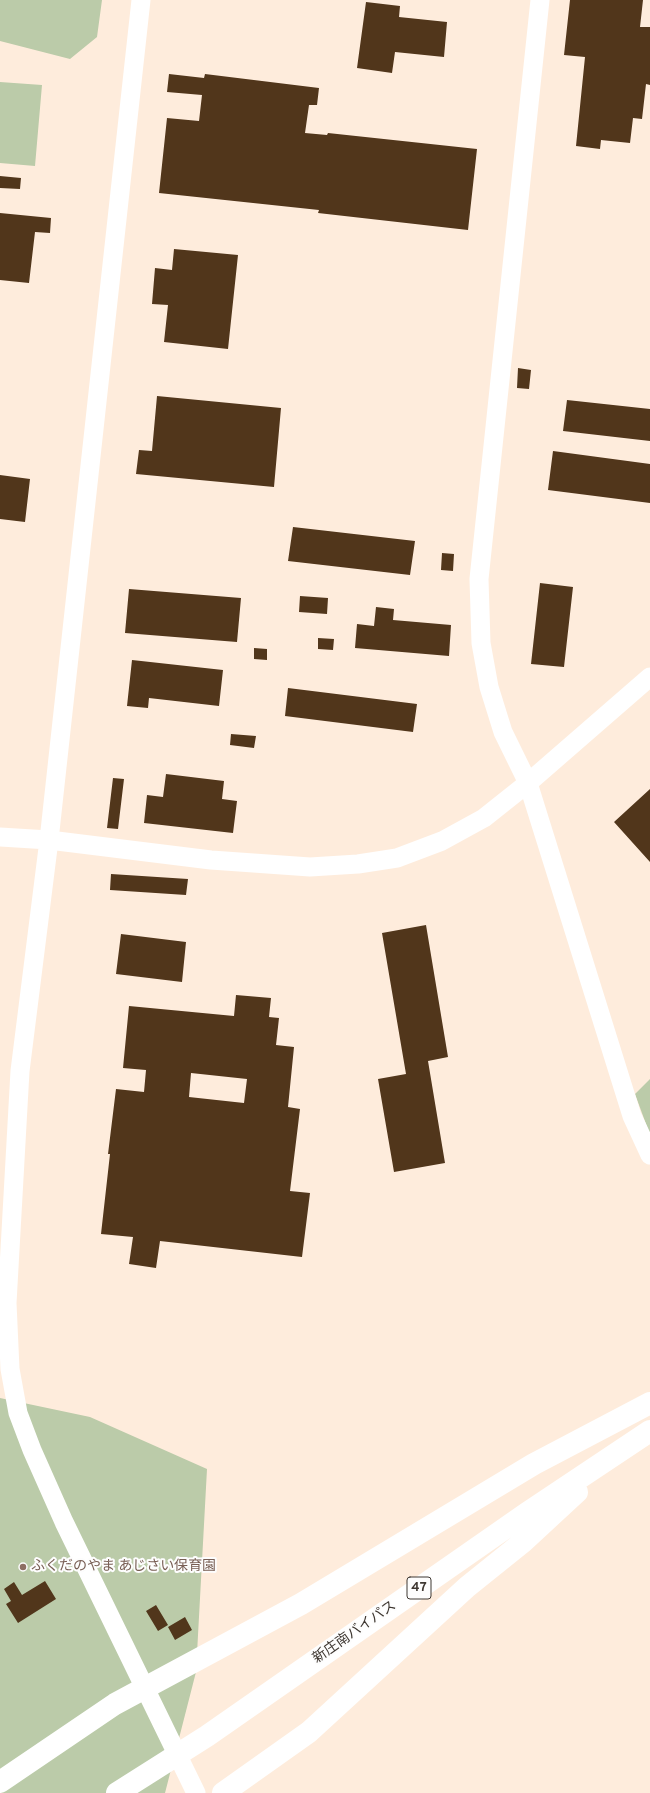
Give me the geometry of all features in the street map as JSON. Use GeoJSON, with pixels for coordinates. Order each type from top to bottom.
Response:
{"type":"FeatureCollection","features":[{"type":"Feature","properties":{"kind":"highway"},"geometry":{"type":"LineString","coordinates":[[0,1782],[115,1704],[302,1604],[534,1464],[650,1403]]}},
{"type":"Feature","properties":{"kind":"highway"},"geometry":{"type":"LineString","coordinates":[[223,1793],[309,1732],[467,1586],[523,1542],[641,1436]]}},
{"type":"Feature","properties":{"kind":"highway","name":"新庄南バイパス"},"geometry":{"type":"LineString","coordinates":[[117,1793],[207,1736],[641,1436]]}},
{"type":"Feature","properties":{"kind":"street"},"geometry":{"type":"LineString","coordinates":[[141,0],[49,840],[20,1071],[7,1303],[10,1369],[18,1413],[32,1450],[64,1522],[143,1688],[196,1793]]}},
{"type":"Feature","properties":{"kind":"street"},"geometry":{"type":"LineString","coordinates":[[540,0],[479,579],[481,643],[489,687],[503,732],[528,783],[632,1116],[650,1155]]}},
{"type":"Feature","properties":{"kind":"street"},"geometry":{"type":"LineString","coordinates":[[0,837],[49,840],[211,860],[310,867],[358,864],[397,858],[442,841],[484,818],[528,783],[650,677]]}},
{"type":"Feature","properties":{"kind":"green space"},"geometry":{"type":"Polygon","coordinates":[[[0,0],[102,0],[97,37],[70,59],[0,41],[0,0]]]}},
{"type":"Feature","properties":{"kind":"green space"},"geometry":{"type":"Polygon","coordinates":[[[0,82],[42,85],[35,166],[0,163],[0,82]]]}},
{"type":"Feature","properties":{"kind":"green space"},"geometry":{"type":"Polygon","coordinates":[[[650,1079],[650,1135],[635,1094],[650,1079]]]}},
{"type":"Feature","properties":{"kind":"green space"},"geometry":{"type":"Polygon","coordinates":[[[0,1398],[90,1417],[207,1469],[196,1672],[165,1793],[0,1793],[0,1398]]]}},
{"type":"Feature","properties":{"kind":"building"},"geometry":{"type":"Polygon","coordinates":[[[570,0],[643,0],[640,27],[650,27],[650,85],[646,84],[642,119],[633,118],[630,143],[601,140],[600,149],[576,146],[585,57],[564,55],[570,0]]]}},
{"type":"Feature","properties":{"kind":"building"},"geometry":{"type":"Polygon","coordinates":[[[366,2],[400,6],[399,17],[447,22],[444,57],[395,52],[392,73],[357,68],[366,2]]]}},
{"type":"Feature","properties":{"kind":"building"},"geometry":{"type":"Polygon","coordinates":[[[169,74],[204,78],[205,74],[319,88],[317,105],[309,105],[305,133],[327,135],[328,133],[477,149],[468,230],[318,213],[319,210],[159,193],[167,118],[199,121],[202,95],[167,92],[169,74]]]}},
{"type":"Feature","properties":{"kind":"building"},"geometry":{"type":"Polygon","coordinates":[[[0,176],[21,178],[20,189],[0,188],[0,176]]]}},
{"type":"Feature","properties":{"kind":"building"},"geometry":{"type":"Polygon","coordinates":[[[0,213],[51,218],[50,233],[35,232],[29,283],[0,280],[0,213]]]}},
{"type":"Feature","properties":{"kind":"building"},"geometry":{"type":"Polygon","coordinates":[[[174,249],[238,255],[228,349],[164,342],[168,305],[152,304],[155,268],[172,270],[174,249]]]}},
{"type":"Feature","properties":{"kind":"building"},"geometry":{"type":"Polygon","coordinates":[[[518,368],[531,370],[529,389],[517,388],[518,368]]]}},
{"type":"Feature","properties":{"kind":"building"},"geometry":{"type":"Polygon","coordinates":[[[157,396],[281,408],[274,487],[136,474],[139,450],[152,451],[157,396]]]}},
{"type":"Feature","properties":{"kind":"building"},"geometry":{"type":"Polygon","coordinates":[[[567,400],[650,409],[650,441],[563,431],[567,400]]]}},
{"type":"Feature","properties":{"kind":"building"},"geometry":{"type":"Polygon","coordinates":[[[553,451],[650,464],[650,503],[548,490],[553,451]]]}},
{"type":"Feature","properties":{"kind":"building"},"geometry":{"type":"Polygon","coordinates":[[[0,475],[30,479],[25,522],[0,519],[0,475]]]}},
{"type":"Feature","properties":{"kind":"building"},"geometry":{"type":"Polygon","coordinates":[[[293,527],[415,541],[410,575],[288,561],[293,527]]]}},
{"type":"Feature","properties":{"kind":"building"},"geometry":{"type":"Polygon","coordinates":[[[442,553],[454,554],[453,571],[441,570],[442,553]]]}},
{"type":"Feature","properties":{"kind":"building"},"geometry":{"type":"Polygon","coordinates":[[[540,583],[573,587],[564,667],[531,664],[540,583]]]}},
{"type":"Feature","properties":{"kind":"building"},"geometry":{"type":"Polygon","coordinates":[[[129,589],[241,598],[237,642],[125,633],[129,589]]]}},
{"type":"Feature","properties":{"kind":"building"},"geometry":{"type":"Polygon","coordinates":[[[300,596],[328,598],[327,614],[299,612],[300,596]]]}},
{"type":"Feature","properties":{"kind":"building"},"geometry":{"type":"Polygon","coordinates":[[[376,607],[394,609],[393,620],[451,625],[449,656],[355,648],[357,624],[374,626],[376,607]]]}},
{"type":"Feature","properties":{"kind":"building"},"geometry":{"type":"Polygon","coordinates":[[[318,638],[334,639],[333,650],[318,649],[318,638]]]}},
{"type":"Feature","properties":{"kind":"building"},"geometry":{"type":"Polygon","coordinates":[[[254,648],[267,649],[267,660],[254,659],[254,648]]]}},
{"type":"Feature","properties":{"kind":"building"},"geometry":{"type":"Polygon","coordinates":[[[132,660],[223,670],[219,706],[149,698],[148,708],[127,706],[132,660]]]}},
{"type":"Feature","properties":{"kind":"building"},"geometry":{"type":"Polygon","coordinates":[[[288,688],[417,704],[413,732],[285,716],[288,688]]]}},
{"type":"Feature","properties":{"kind":"building"},"geometry":{"type":"Polygon","coordinates":[[[231,734],[256,736],[254,748],[230,745],[231,734]]]}},
{"type":"Feature","properties":{"kind":"building"},"geometry":{"type":"Polygon","coordinates":[[[166,774],[224,781],[222,799],[237,801],[233,833],[144,823],[147,795],[163,797],[166,774]]]}},
{"type":"Feature","properties":{"kind":"building"},"geometry":{"type":"Polygon","coordinates":[[[113,778],[124,779],[118,829],[107,828],[113,778]]]}},
{"type":"Feature","properties":{"kind":"building"},"geometry":{"type":"Polygon","coordinates":[[[650,789],[650,862],[614,822],[650,789]]]}},
{"type":"Feature","properties":{"kind":"building"},"geometry":{"type":"Polygon","coordinates":[[[111,874],[188,879],[186,895],[110,890],[111,874]]]}},
{"type":"Feature","properties":{"kind":"building"},"geometry":{"type":"Polygon","coordinates":[[[426,925],[448,1057],[428,1061],[445,1163],[394,1172],[378,1079],[406,1074],[382,933],[426,925]]]}},
{"type":"Feature","properties":{"kind":"building"},"geometry":{"type":"Polygon","coordinates":[[[121,934],[186,942],[182,982],[116,974],[121,934]]]}},
{"type":"Feature","properties":{"kind":"building"},"geometry":{"type":"Polygon","coordinates":[[[236,995],[271,998],[269,1017],[279,1018],[276,1045],[294,1047],[288,1107],[300,1109],[290,1191],[310,1193],[302,1257],[160,1241],[156,1268],[129,1264],[133,1237],[101,1234],[110,1154],[108,1154],[116,1089],[144,1092],[146,1070],[123,1068],[129,1006],[234,1016],[236,995]],[[191,1073],[189,1097],[244,1103],[247,1079],[191,1073]]]}},
{"type":"Feature","properties":{"kind":"building"},"geometry":{"type":"Polygon","coordinates":[[[45,1581],[56,1599],[18,1623],[6,1604],[11,1601],[4,1589],[14,1582],[22,1595],[45,1581]]]}},
{"type":"Feature","properties":{"kind":"building"},"geometry":{"type":"Polygon","coordinates":[[[156,1605],[168,1625],[158,1631],[146,1611],[156,1605]]]}},
{"type":"Feature","properties":{"kind":"building"},"geometry":{"type":"Polygon","coordinates":[[[185,1617],[192,1630],[175,1640],[168,1627],[185,1617]]]}},
{"type":"Feature","properties":{"kind":"place","name":"ふくだのやま あじさい保育園"},"geometry":{"type":"Point","coordinates":[23,1567]}}]}
